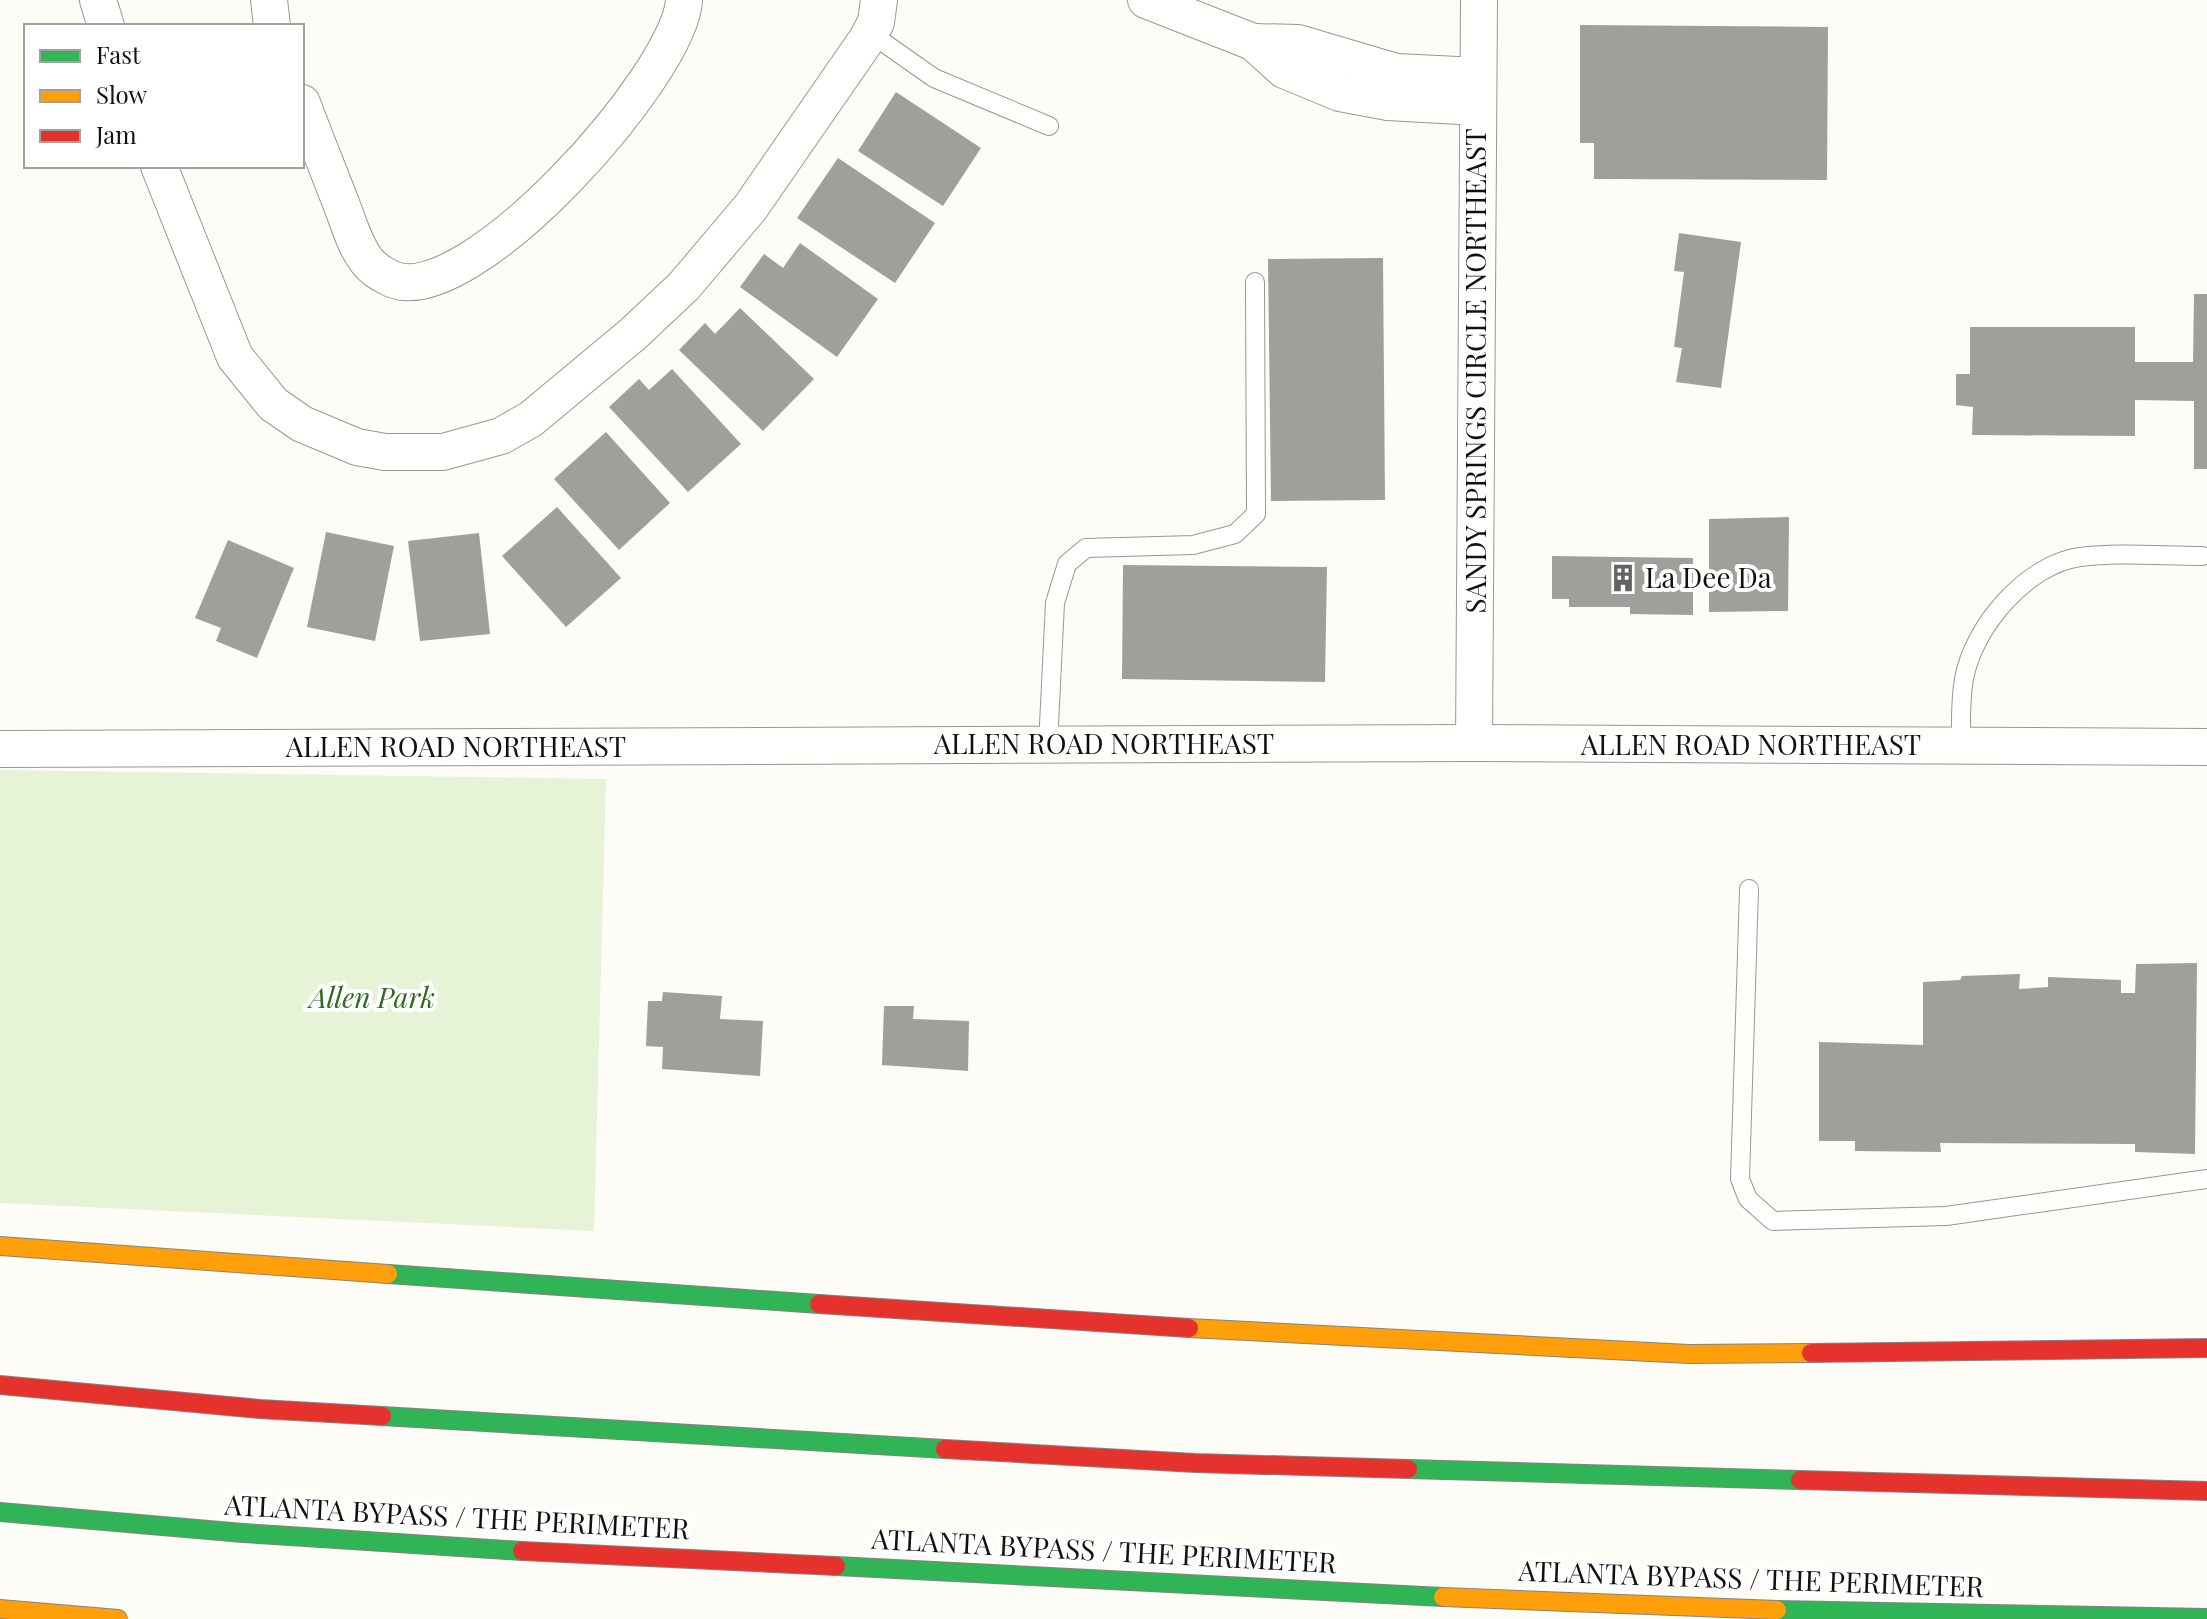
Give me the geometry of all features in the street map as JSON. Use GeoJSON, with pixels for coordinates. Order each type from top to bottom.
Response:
{"type":"FeatureCollection","features":[{"type":"Feature","properties":{"kind":"highway"},"geometry":{"type":"LineString","coordinates":[[0,1246],[1057,1321],[1657,1352],[2207,1348]]}},
{"type":"Feature","properties":{"kind":"highway"},"geometry":{"type":"LineString","coordinates":[[0,1385],[260,1409],[1195,1463],[2207,1491]]}},
{"type":"Feature","properties":{"kind":"highway","name":"ATLANTA BYPASS / THE PERIMETER"},"geometry":{"type":"LineString","coordinates":[[0,1512],[240,1535],[1362,1593],[2086,1619],[2207,1618]]}},
{"type":"Feature","properties":{"kind":"highway"},"geometry":{"type":"LineString","coordinates":[[0,1609],[118,1619]]}},
{"type":"Feature","properties":{"kind":"street"},"geometry":{"type":"LineString","coordinates":[[98,0],[105,24]]}},
{"type":"Feature","properties":{"kind":"street"},"geometry":{"type":"LineString","coordinates":[[269,0],[272,24]]}},
{"type":"Feature","properties":{"kind":"street"},"geometry":{"type":"LineString","coordinates":[[304,108],[367,262],[394,281],[423,281],[451,270],[508,231],[570,178],[619,119],[675,38],[684,0]]}},
{"type":"Feature","properties":{"kind":"street"},"geometry":{"type":"LineString","coordinates":[[1146,0],[1253,42],[1298,43],[1321,68],[1388,102],[1478,91]]}},
{"type":"Feature","properties":{"kind":"street","name":"SANDY SPRINGS CIRCLE NORTHEAST"},"geometry":{"type":"LineString","coordinates":[[1474,743],[1479,0]]}},
{"type":"Feature","properties":{"kind":"street"},"geometry":{"type":"LineString","coordinates":[[160,168],[223,334],[252,381],[273,404],[302,424],[357,447],[385,452],[443,452],[501,436],[531,419],[633,334],[684,286],[750,208],[874,16]]}},
{"type":"Feature","properties":{"kind":"street","name":"ALLEN ROAD NORTHEAST"},"geometry":{"type":"LineString","coordinates":[[0,749],[1474,743],[2207,747]]}},
{"type":"Feature","properties":{"kind":"lane"},"geometry":{"type":"LineString","coordinates":[[874,16],[934,78],[1049,126]]}},
{"type":"Feature","properties":{"kind":"lane"},"geometry":{"type":"LineString","coordinates":[[1048,745],[1055,603],[1067,564],[1086,548],[1193,545],[1235,534],[1256,514],[1255,282]]}},
{"type":"Feature","properties":{"kind":"lane"},"geometry":{"type":"LineString","coordinates":[[1961,746],[1964,678],[1970,656],[2005,601],[2019,586],[2038,572],[2079,557],[2202,556]]}},
{"type":"Feature","properties":{"kind":"lane"},"geometry":{"type":"LineString","coordinates":[[1749,889],[1740,1179],[1748,1199],[1773,1221],[1946,1216],[2207,1179]]}},
{"type":"Feature","properties":{"kind":"green space","name":"Allen Park"},"geometry":{"type":"Polygon","coordinates":[[[0,770],[606,779],[594,1231],[0,1203],[0,770]]]}},
{"type":"Feature","properties":{"kind":"building"},"geometry":{"type":"Polygon","coordinates":[[[1580,25],[1828,27],[1827,180],[1594,179],[1594,143],[1580,143],[1580,25]]]}},
{"type":"Feature","properties":{"kind":"building"},"geometry":{"type":"Polygon","coordinates":[[[896,92],[981,148],[943,206],[858,151],[896,92]]]}},
{"type":"Feature","properties":{"kind":"building"},"geometry":{"type":"Polygon","coordinates":[[[838,158],[935,223],[895,283],[797,218],[838,158]]]}},
{"type":"Feature","properties":{"kind":"building"},"geometry":{"type":"Polygon","coordinates":[[[1679,233],[1741,242],[1721,388],[1676,382],[1682,348],[1674,347],[1684,272],[1674,271],[1679,233]]]}},
{"type":"Feature","properties":{"kind":"building"},"geometry":{"type":"Polygon","coordinates":[[[800,243],[878,299],[837,357],[740,287],[764,254],[783,268],[800,243]]]}},
{"type":"Feature","properties":{"kind":"building"},"geometry":{"type":"Polygon","coordinates":[[[1383,258],[1385,500],[1271,501],[1268,259],[1383,258]]]}},
{"type":"Feature","properties":{"kind":"building"},"geometry":{"type":"Polygon","coordinates":[[[2194,294],[2207,294],[2207,469],[2194,469],[2194,401],[2135,400],[2135,436],[1972,435],[1973,407],[1956,405],[1956,374],[1970,374],[1970,327],[2135,327],[2135,362],[2193,362],[2194,294]]]}},
{"type":"Feature","properties":{"kind":"building"},"geometry":{"type":"Polygon","coordinates":[[[740,308],[814,379],[763,431],[679,350],[705,323],[715,334],[740,308]]]}},
{"type":"Feature","properties":{"kind":"building"},"geometry":{"type":"Polygon","coordinates":[[[672,369],[741,444],[688,492],[609,407],[639,379],[649,390],[672,369]]]}},
{"type":"Feature","properties":{"kind":"building"},"geometry":{"type":"Polygon","coordinates":[[[606,432],[670,503],[619,550],[554,479],[606,432]]]}},
{"type":"Feature","properties":{"kind":"building"},"geometry":{"type":"Polygon","coordinates":[[[557,507],[621,578],[566,627],[502,556],[557,507]]]}},
{"type":"Feature","properties":{"kind":"building"},"geometry":{"type":"Polygon","coordinates":[[[1789,517],[1788,611],[1709,612],[1709,519],[1789,517]]]}},
{"type":"Feature","properties":{"kind":"building"},"geometry":{"type":"Polygon","coordinates":[[[326,532],[394,546],[375,641],[307,627],[326,532]]]}},
{"type":"Feature","properties":{"kind":"building"},"geometry":{"type":"Polygon","coordinates":[[[479,533],[490,634],[420,641],[408,541],[479,533]]]}},
{"type":"Feature","properties":{"kind":"building"},"geometry":{"type":"Polygon","coordinates":[[[228,540],[294,568],[257,658],[216,641],[221,628],[195,618],[228,540]]]}},
{"type":"Feature","properties":{"kind":"building","name":"La Dee Da"},"geometry":{"type":"Polygon","coordinates":[[[1552,556],[1693,558],[1693,615],[1630,614],[1630,607],[1569,607],[1569,599],[1552,599],[1552,556]]]}},
{"type":"Feature","properties":{"kind":"building"},"geometry":{"type":"Polygon","coordinates":[[[1123,565],[1327,567],[1325,682],[1122,679],[1123,565]]]}},
{"type":"Feature","properties":{"kind":"building"},"geometry":{"type":"Polygon","coordinates":[[[2197,963],[2195,1154],[2135,1152],[2135,1144],[1940,1143],[1941,1152],[1855,1151],[1855,1141],[1819,1141],[1819,1042],[1923,1045],[1923,982],[1960,980],[1962,976],[2020,974],[2019,989],[2048,987],[2048,977],[2121,980],[2121,993],[2135,993],[2136,964],[2197,963]]]}},
{"type":"Feature","properties":{"kind":"building"},"geometry":{"type":"Polygon","coordinates":[[[663,992],[722,996],[720,1019],[763,1021],[760,1076],[662,1069],[663,1047],[646,1046],[648,1001],[662,1001],[663,992]]]}},
{"type":"Feature","properties":{"kind":"building"},"geometry":{"type":"Polygon","coordinates":[[[884,1006],[914,1006],[913,1019],[969,1021],[968,1071],[882,1065],[884,1006]]]}},
{"type":"Feature","properties":{"kind":"traffic: fast"},"geometry":{"type":"LineString","coordinates":[[388,1274],[819,1304]]}},
{"type":"Feature","properties":{"kind":"traffic: fast"},"geometry":{"type":"LineString","coordinates":[[382,1416],[945,1449]]}},
{"type":"Feature","properties":{"kind":"traffic: fast"},"geometry":{"type":"LineString","coordinates":[[1408,1469],[1800,1480]]}},
{"type":"Feature","properties":{"kind":"traffic: fast"},"geometry":{"type":"LineString","coordinates":[[0,1512],[243,1533],[522,1551]]}},
{"type":"Feature","properties":{"kind":"traffic: fast"},"geometry":{"type":"LineString","coordinates":[[836,1566],[1443,1597]]}},
{"type":"Feature","properties":{"kind":"traffic: fast"},"geometry":{"type":"LineString","coordinates":[[1777,1610],[2207,1618]]}},
{"type":"Feature","properties":{"kind":"traffic: slow"},"geometry":{"type":"LineString","coordinates":[[0,1246],[388,1274]]}},
{"type":"Feature","properties":{"kind":"traffic: slow"},"geometry":{"type":"LineString","coordinates":[[1189,1328],[1689,1354],[1811,1353]]}},
{"type":"Feature","properties":{"kind":"traffic: slow"},"geometry":{"type":"LineString","coordinates":[[1443,1597],[1777,1610]]}},
{"type":"Feature","properties":{"kind":"traffic: slow"},"geometry":{"type":"LineString","coordinates":[[0,1609],[118,1619]]}},
{"type":"Feature","properties":{"kind":"traffic: jam"},"geometry":{"type":"LineString","coordinates":[[819,1304],[1189,1328]]}},
{"type":"Feature","properties":{"kind":"traffic: jam"},"geometry":{"type":"LineString","coordinates":[[1811,1353],[2207,1348]]}},
{"type":"Feature","properties":{"kind":"traffic: jam"},"geometry":{"type":"LineString","coordinates":[[0,1385],[260,1409],[382,1416]]}},
{"type":"Feature","properties":{"kind":"traffic: jam"},"geometry":{"type":"LineString","coordinates":[[945,1449],[1195,1463],[1408,1469]]}},
{"type":"Feature","properties":{"kind":"traffic: jam"},"geometry":{"type":"LineString","coordinates":[[1800,1480],[2207,1491]]}},
{"type":"Feature","properties":{"kind":"traffic: jam"},"geometry":{"type":"LineString","coordinates":[[522,1551],[836,1566]]}},
{"type":"Feature","properties":{"kind":"place","name":"La Dee Da"},"geometry":{"type":"Point","coordinates":[1623,578]}}]}
